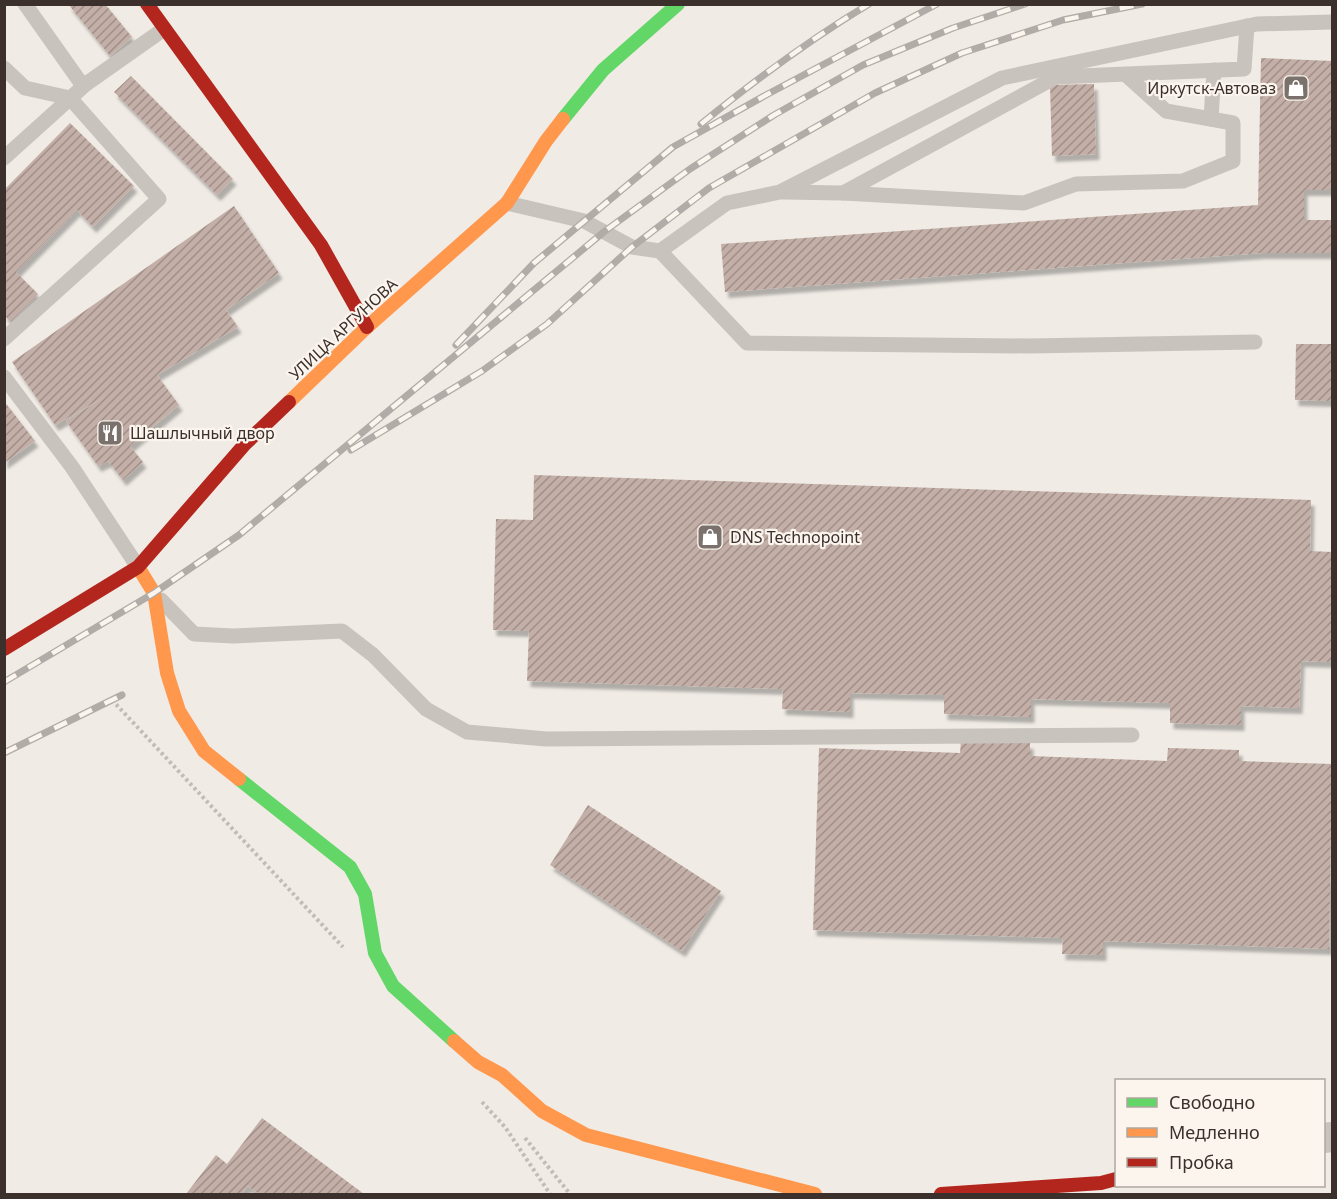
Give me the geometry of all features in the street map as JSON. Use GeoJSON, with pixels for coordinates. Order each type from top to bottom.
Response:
{"type":"FeatureCollection","features":[{"type":"Feature","properties":{"kind":"street"},"geometry":{"type":"LineString","coordinates":[[147,4],[321,245],[367,327]]}},
{"type":"Feature","properties":{"kind":"street","name":"УЛИЦА АРГУНОВА"},"geometry":{"type":"LineString","coordinates":[[4,649],[138,567],[245,444],[367,327],[507,203],[546,141],[603,70],[678,4]]}},
{"type":"Feature","properties":{"kind":"street"},"geometry":{"type":"LineString","coordinates":[[138,567],[154,593],[167,673],[179,711],[204,751],[350,867],[365,894],[375,953],[393,986],[478,1062],[502,1075],[542,1111],[586,1135],[815,1194]]}},
{"type":"Feature","properties":{"kind":"street"},"geometry":{"type":"LineString","coordinates":[[941,1194],[1101,1183],[1115,1179]]}},
{"type":"Feature","properties":{"kind":"lane"},"geometry":{"type":"LineString","coordinates":[[25,4],[83,86]]}},
{"type":"Feature","properties":{"kind":"lane"},"geometry":{"type":"LineString","coordinates":[[780,192],[1002,78],[1247,26],[1332,22]]}},
{"type":"Feature","properties":{"kind":"lane"},"geometry":{"type":"LineString","coordinates":[[843,194],[1056,77],[1244,69],[1247,26]]}},
{"type":"Feature","properties":{"kind":"lane"},"geometry":{"type":"LineString","coordinates":[[4,158],[83,86],[164,29]]}},
{"type":"Feature","properties":{"kind":"lane"},"geometry":{"type":"LineString","coordinates":[[4,68],[25,88],[70,98],[159,199],[4,339]]}},
{"type":"Feature","properties":{"kind":"lane"},"geometry":{"type":"LineString","coordinates":[[1211,119],[1214,70]]}},
{"type":"Feature","properties":{"kind":"lane"},"geometry":{"type":"LineString","coordinates":[[660,251],[727,203],[780,192],[1024,203],[1076,184],[1183,181],[1233,161],[1233,123],[1166,111],[1126,75]]}},
{"type":"Feature","properties":{"kind":"lane"},"geometry":{"type":"LineString","coordinates":[[507,203],[584,221],[632,247],[660,251],[747,343],[1029,345],[1255,342]]}},
{"type":"Feature","properties":{"kind":"lane"},"geometry":{"type":"LineString","coordinates":[[5,381],[72,467],[138,567]]}},
{"type":"Feature","properties":{"kind":"lane"},"geometry":{"type":"LineString","coordinates":[[154,593],[194,634],[233,636],[342,631],[373,656],[426,709],[467,732],[546,739],[1132,735]]}},
{"type":"Feature","properties":{"kind":"path"},"geometry":{"type":"LineString","coordinates":[[112,700],[348,952]]}},
{"type":"Feature","properties":{"kind":"path"},"geometry":{"type":"LineString","coordinates":[[481,1100],[505,1127],[550,1194]]}},
{"type":"Feature","properties":{"kind":"building"},"geometry":{"type":"Polygon","coordinates":[[[68,4],[105,4],[132,37],[110,56],[68,4]]]}},
{"type":"Feature","properties":{"kind":"building"},"geometry":{"type":"Polygon","coordinates":[[[1261,58],[1332,61],[1332,190],[1304,190],[1304,220],[1332,220],[1332,253],[1262,253],[725,292],[721,244],[1258,205],[1261,58]]]}},
{"type":"Feature","properties":{"kind":"building"},"geometry":{"type":"Polygon","coordinates":[[[131,76],[233,179],[217,195],[114,92],[131,76]]]}},
{"type":"Feature","properties":{"kind":"building"},"geometry":{"type":"Polygon","coordinates":[[[1094,84],[1096,154],[1052,156],[1050,85],[1094,84]]]}},
{"type":"Feature","properties":{"kind":"building"},"geometry":{"type":"Polygon","coordinates":[[[70,123],[134,186],[93,227],[77,210],[16,272],[38,294],[11,322],[4,315],[4,190],[70,123]]]}},
{"type":"Feature","properties":{"kind":"building"},"geometry":{"type":"Polygon","coordinates":[[[234,206],[279,273],[226,310],[238,327],[157,375],[179,405],[130,446],[143,462],[123,480],[108,461],[98,466],[66,421],[108,395],[55,425],[12,362],[234,206]]]}},
{"type":"Feature","properties":{"kind":"building"},"geometry":{"type":"Polygon","coordinates":[[[1296,344],[1332,344],[1332,401],[1295,400],[1296,344]]]}},
{"type":"Feature","properties":{"kind":"building"},"geometry":{"type":"Polygon","coordinates":[[[4,401],[35,441],[4,463],[4,401]]]}},
{"type":"Feature","properties":{"kind":"building"},"geometry":{"type":"Polygon","coordinates":[[[534,475],[1311,500],[1310,551],[1332,552],[1332,662],[1301,661],[1299,708],[1241,706],[1241,725],[1170,723],[1170,703],[1031,699],[1031,717],[944,714],[944,695],[850,693],[850,712],[782,709],[783,689],[527,681],[529,631],[493,630],[496,519],[533,520],[534,475]]]}},
{"type":"Feature","properties":{"kind":"building"},"geometry":{"type":"Polygon","coordinates":[[[961,741],[1030,743],[1030,756],[1167,761],[1168,748],[1239,750],[1239,761],[1332,764],[1329,949],[1103,941],[1103,955],[1062,954],[1063,938],[813,930],[819,748],[960,753],[961,741]]]}},
{"type":"Feature","properties":{"kind":"building"},"geometry":{"type":"Polygon","coordinates":[[[588,805],[721,891],[682,951],[550,865],[588,805]]]}},
{"type":"Feature","properties":{"kind":"building"},"geometry":{"type":"Polygon","coordinates":[[[262,1118],[364,1194],[259,1194],[248,1186],[241,1194],[186,1194],[216,1155],[227,1164],[262,1118]]]}},
{"type":"Feature","properties":{"kind":"railway"},"geometry":{"type":"LineString","coordinates":[[701,124],[782,61],[869,4]]}},
{"type":"Feature","properties":{"kind":"railway"},"geometry":{"type":"LineString","coordinates":[[456,345],[534,263],[673,147],[937,4]]}},
{"type":"Feature","properties":{"kind":"railway"},"geometry":{"type":"LineString","coordinates":[[4,682],[154,593],[239,535],[605,231],[690,169],[774,115],[863,65],[953,28],[1025,4]]}},
{"type":"Feature","properties":{"kind":"railway"},"geometry":{"type":"LineString","coordinates":[[351,450],[482,371],[547,324],[632,247],[709,188],[875,93],[962,53],[1063,20],[1142,4]]}},
{"type":"Feature","properties":{"kind":"railway"},"geometry":{"type":"LineString","coordinates":[[4,753],[122,695]]}},
{"type":"Feature","properties":{"kind":"traffic: fast"},"geometry":{"type":"LineString","coordinates":[[563,119],[603,70],[678,4]]}},
{"type":"Feature","properties":{"kind":"traffic: fast"},"geometry":{"type":"LineString","coordinates":[[239,779],[350,867],[365,894],[375,953],[393,986],[454,1041]]}},
{"type":"Feature","properties":{"kind":"traffic: slow"},"geometry":{"type":"LineString","coordinates":[[289,402],[367,327],[507,203],[546,141],[563,119]]}},
{"type":"Feature","properties":{"kind":"traffic: slow"},"geometry":{"type":"LineString","coordinates":[[138,567],[154,593],[167,673],[179,711],[204,751],[239,779]]}},
{"type":"Feature","properties":{"kind":"traffic: slow"},"geometry":{"type":"LineString","coordinates":[[454,1041],[478,1062],[502,1075],[542,1111],[586,1135],[815,1194]]}},
{"type":"Feature","properties":{"kind":"traffic: jam"},"geometry":{"type":"LineString","coordinates":[[147,4],[321,245],[367,327]]}},
{"type":"Feature","properties":{"kind":"traffic: jam"},"geometry":{"type":"LineString","coordinates":[[4,649],[138,567],[245,444],[289,402]]}},
{"type":"Feature","properties":{"kind":"traffic: jam"},"geometry":{"type":"LineString","coordinates":[[941,1194],[1101,1183],[1115,1179]]}},
{"type":"Feature","properties":{"kind":"place","name":"Иркутск-Автоваз"},"geometry":{"type":"Point","coordinates":[1296,88]}},
{"type":"Feature","properties":{"kind":"place","name":"Шашлычный двор"},"geometry":{"type":"Point","coordinates":[110,433]}},
{"type":"Feature","properties":{"kind":"place","name":"DNS Technopoint"},"geometry":{"type":"Point","coordinates":[710,537]}}]}
